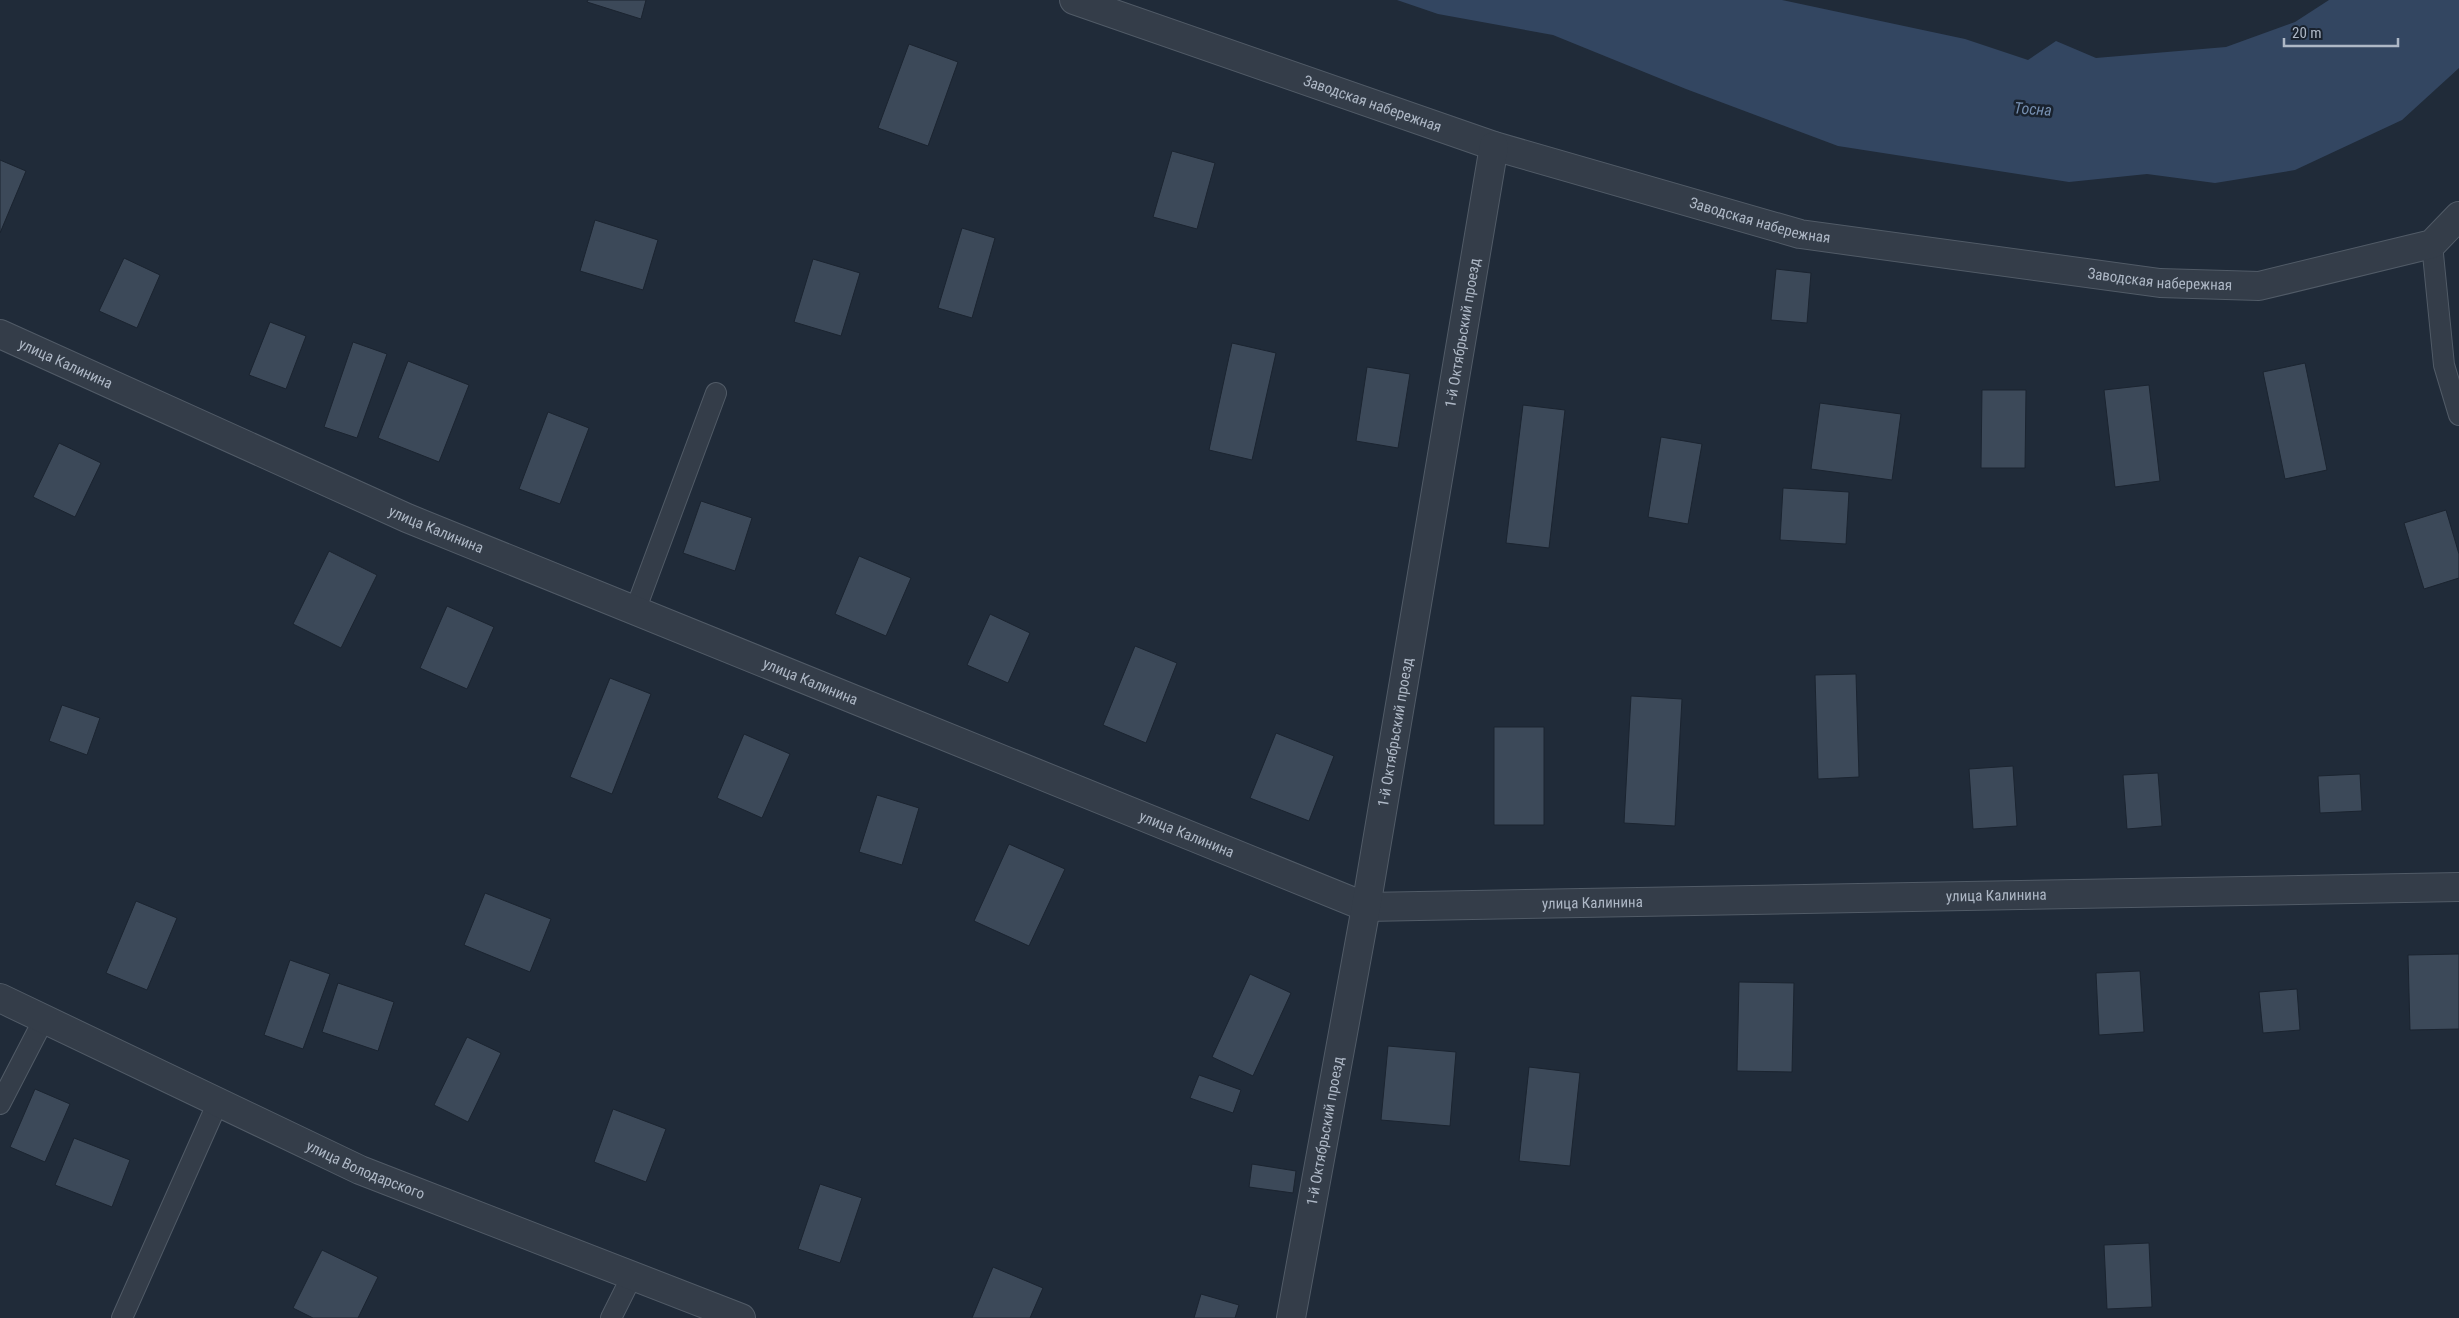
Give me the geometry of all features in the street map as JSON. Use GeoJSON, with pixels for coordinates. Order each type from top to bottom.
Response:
{"type":"FeatureCollection","features":[{"type":"Feature","properties":{"kind":"street","name":"Заводская набережная"},"geometry":{"type":"LineString","coordinates":[[1074,0],[1494,146],[1800,234],[2160,283],[2259,286],[2432,244]]}},
{"type":"Feature","properties":{"kind":"street","name":"1-й Октябрьский проезд"},"geometry":{"type":"LineString","coordinates":[[1291,1318],[1366,907],[1494,146]]}},
{"type":"Feature","properties":{"kind":"street"},"geometry":{"type":"LineString","coordinates":[[2432,244],[2459,216]]}},
{"type":"Feature","properties":{"kind":"street","name":"улица Калинина"},"geometry":{"type":"LineString","coordinates":[[0,334],[407,518],[1366,907],[2459,887]]}},
{"type":"Feature","properties":{"kind":"street","name":"улица Володарского"},"geometry":{"type":"LineString","coordinates":[[0,998],[360,1170],[741,1318]]}},
{"type":"Feature","properties":{"kind":"lane"},"geometry":{"type":"LineString","coordinates":[[2432,244],[2444,365],[2459,415]]}},
{"type":"Feature","properties":{"kind":"lane"},"geometry":{"type":"LineString","coordinates":[[635,611],[716,393]]}},
{"type":"Feature","properties":{"kind":"lane"},"geometry":{"type":"LineString","coordinates":[[0,1104],[44,1019]]}},
{"type":"Feature","properties":{"kind":"lane"},"geometry":{"type":"LineString","coordinates":[[122,1318],[218,1102]]}},
{"type":"Feature","properties":{"kind":"lane"},"geometry":{"type":"LineString","coordinates":[[611,1318],[632,1276]]}},
{"type":"Feature","properties":{"kind":"water","name":"Тосна"},"geometry":{"type":"Polygon","coordinates":[[[1397,0],[1782,0],[1965,39],[2028,60],[2056,41],[2096,58],[2226,47],[2295,22],[2329,0],[2459,0],[2459,68],[2402,120],[2295,170],[2215,183],[2147,174],[2069,182],[1838,146],[1686,89],[1553,35],[1438,14],[1397,0]]]}},
{"type":"Feature","properties":{"kind":"building"},"geometry":{"type":"Polygon","coordinates":[[[588,0],[646,0],[641,19],[587,2],[588,0]]]}},
{"type":"Feature","properties":{"kind":"building"},"geometry":{"type":"Polygon","coordinates":[[[909,44],[958,62],[928,146],[878,128],[909,44]]]}},
{"type":"Feature","properties":{"kind":"building"},"geometry":{"type":"Polygon","coordinates":[[[1172,151],[1215,163],[1197,229],[1153,217],[1172,151]]]}},
{"type":"Feature","properties":{"kind":"building"},"geometry":{"type":"Polygon","coordinates":[[[0,160],[26,171],[0,233],[0,160]]]}},
{"type":"Feature","properties":{"kind":"building"},"geometry":{"type":"Polygon","coordinates":[[[595,220],[658,240],[643,290],[580,271],[595,220]]]}},
{"type":"Feature","properties":{"kind":"building"},"geometry":{"type":"Polygon","coordinates":[[[962,228],[995,238],[972,318],[938,308],[962,228]]]}},
{"type":"Feature","properties":{"kind":"building"},"geometry":{"type":"Polygon","coordinates":[[[124,258],[160,275],[137,328],[99,311],[124,258]]]}},
{"type":"Feature","properties":{"kind":"building"},"geometry":{"type":"Polygon","coordinates":[[[813,259],[860,273],[841,336],[794,322],[813,259]]]}},
{"type":"Feature","properties":{"kind":"building"},"geometry":{"type":"Polygon","coordinates":[[[1776,269],[1811,273],[1807,323],[1771,320],[1776,269]]]}},
{"type":"Feature","properties":{"kind":"building"},"geometry":{"type":"Polygon","coordinates":[[[270,322],[306,336],[286,389],[249,375],[270,322]]]}},
{"type":"Feature","properties":{"kind":"building"},"geometry":{"type":"Polygon","coordinates":[[[353,342],[387,354],[357,438],[324,427],[353,342]]]}},
{"type":"Feature","properties":{"kind":"building"},"geometry":{"type":"Polygon","coordinates":[[[1232,343],[1276,353],[1252,460],[1209,450],[1232,343]]]}},
{"type":"Feature","properties":{"kind":"building"},"geometry":{"type":"Polygon","coordinates":[[[408,361],[469,385],[439,462],[378,438],[408,361]]]}},
{"type":"Feature","properties":{"kind":"building"},"geometry":{"type":"Polygon","coordinates":[[[2305,363],[2327,470],[2285,479],[2263,372],[2305,363]]]}},
{"type":"Feature","properties":{"kind":"building"},"geometry":{"type":"Polygon","coordinates":[[[1367,367],[1410,374],[1398,448],[1356,441],[1367,367]]]}},
{"type":"Feature","properties":{"kind":"building"},"geometry":{"type":"Polygon","coordinates":[[[2149,385],[2160,481],[2115,487],[2104,390],[2149,385]]]}},
{"type":"Feature","properties":{"kind":"building"},"geometry":{"type":"Polygon","coordinates":[[[1982,390],[2026,390],[2025,468],[1981,468],[1982,390]]]}},
{"type":"Feature","properties":{"kind":"building"},"geometry":{"type":"Polygon","coordinates":[[[1820,403],[1901,414],[1892,480],[1811,469],[1820,403]]]}},
{"type":"Feature","properties":{"kind":"building"},"geometry":{"type":"Polygon","coordinates":[[[1523,405],[1565,410],[1549,548],[1506,543],[1523,405]]]}},
{"type":"Feature","properties":{"kind":"building"},"geometry":{"type":"Polygon","coordinates":[[[548,412],[589,428],[560,504],[519,489],[548,412]]]}},
{"type":"Feature","properties":{"kind":"building"},"geometry":{"type":"Polygon","coordinates":[[[1661,437],[1702,444],[1688,524],[1648,517],[1661,437]]]}},
{"type":"Feature","properties":{"kind":"building"},"geometry":{"type":"Polygon","coordinates":[[[59,443],[101,463],[75,517],[33,497],[59,443]]]}},
{"type":"Feature","properties":{"kind":"building"},"geometry":{"type":"Polygon","coordinates":[[[1783,488],[1849,492],[1846,544],[1780,540],[1783,488]]]}},
{"type":"Feature","properties":{"kind":"building"},"geometry":{"type":"Polygon","coordinates":[[[701,501],[752,518],[735,571],[683,553],[701,501]]]}},
{"type":"Feature","properties":{"kind":"building"},"geometry":{"type":"Polygon","coordinates":[[[2446,510],[2459,554],[2459,578],[2424,589],[2404,523],[2446,510]]]}},
{"type":"Feature","properties":{"kind":"building"},"geometry":{"type":"Polygon","coordinates":[[[329,551],[377,575],[341,648],[293,624],[329,551]]]}},
{"type":"Feature","properties":{"kind":"building"},"geometry":{"type":"Polygon","coordinates":[[[859,556],[911,578],[886,636],[835,614],[859,556]]]}},
{"type":"Feature","properties":{"kind":"building"},"geometry":{"type":"Polygon","coordinates":[[[447,606],[494,627],[467,689],[420,668],[447,606]]]}},
{"type":"Feature","properties":{"kind":"building"},"geometry":{"type":"Polygon","coordinates":[[[990,614],[1030,633],[1008,683],[967,665],[990,614]]]}},
{"type":"Feature","properties":{"kind":"building"},"geometry":{"type":"Polygon","coordinates":[[[1135,646],[1177,663],[1146,743],[1103,725],[1135,646]]]}},
{"type":"Feature","properties":{"kind":"building"},"geometry":{"type":"Polygon","coordinates":[[[1856,674],[1859,777],[1818,779],[1815,675],[1856,674]]]}},
{"type":"Feature","properties":{"kind":"building"},"geometry":{"type":"Polygon","coordinates":[[[610,678],[651,694],[612,794],[570,777],[610,678]]]}},
{"type":"Feature","properties":{"kind":"building"},"geometry":{"type":"Polygon","coordinates":[[[1631,696],[1682,699],[1675,826],[1624,823],[1631,696]]]}},
{"type":"Feature","properties":{"kind":"building"},"geometry":{"type":"Polygon","coordinates":[[[62,705],[100,718],[87,755],[49,741],[62,705]]]}},
{"type":"Feature","properties":{"kind":"building"},"geometry":{"type":"Polygon","coordinates":[[[1494,727],[1544,727],[1544,825],[1494,825],[1494,727]]]}},
{"type":"Feature","properties":{"kind":"building"},"geometry":{"type":"Polygon","coordinates":[[[1276,733],[1334,756],[1309,821],[1250,798],[1276,733]]]}},
{"type":"Feature","properties":{"kind":"building"},"geometry":{"type":"Polygon","coordinates":[[[744,734],[790,754],[762,818],[717,798],[744,734]]]}},
{"type":"Feature","properties":{"kind":"building"},"geometry":{"type":"Polygon","coordinates":[[[2013,766],[2017,826],[1973,829],[1969,769],[2013,766]]]}},
{"type":"Feature","properties":{"kind":"building"},"geometry":{"type":"Polygon","coordinates":[[[2158,773],[2162,826],[2127,829],[2123,775],[2158,773]]]}},
{"type":"Feature","properties":{"kind":"building"},"geometry":{"type":"Polygon","coordinates":[[[2360,774],[2362,811],[2320,813],[2318,776],[2360,774]]]}},
{"type":"Feature","properties":{"kind":"building"},"geometry":{"type":"Polygon","coordinates":[[[877,795],[919,808],[902,865],[859,852],[877,795]]]}},
{"type":"Feature","properties":{"kind":"building"},"geometry":{"type":"Polygon","coordinates":[[[1009,844],[1065,869],[1029,946],[974,921],[1009,844]]]}},
{"type":"Feature","properties":{"kind":"building"},"geometry":{"type":"Polygon","coordinates":[[[485,893],[551,919],[530,972],[464,945],[485,893]]]}},
{"type":"Feature","properties":{"kind":"building"},"geometry":{"type":"Polygon","coordinates":[[[136,901],[177,918],[147,990],[106,973],[136,901]]]}},
{"type":"Feature","properties":{"kind":"building"},"geometry":{"type":"Polygon","coordinates":[[[2459,954],[2459,1029],[2410,1030],[2408,955],[2459,954]]]}},
{"type":"Feature","properties":{"kind":"building"},"geometry":{"type":"Polygon","coordinates":[[[290,960],[330,974],[303,1049],[264,1035],[290,960]]]}},
{"type":"Feature","properties":{"kind":"building"},"geometry":{"type":"Polygon","coordinates":[[[2140,971],[2144,1032],[2099,1035],[2096,973],[2140,971]]]}},
{"type":"Feature","properties":{"kind":"building"},"geometry":{"type":"Polygon","coordinates":[[[1250,974],[1291,993],[1253,1076],[1212,1057],[1250,974]]]}},
{"type":"Feature","properties":{"kind":"building"},"geometry":{"type":"Polygon","coordinates":[[[1739,982],[1794,983],[1792,1072],[1737,1071],[1739,982]]]}},
{"type":"Feature","properties":{"kind":"building"},"geometry":{"type":"Polygon","coordinates":[[[338,983],[394,1002],[378,1051],[322,1032],[338,983]]]}},
{"type":"Feature","properties":{"kind":"building"},"geometry":{"type":"Polygon","coordinates":[[[2297,989],[2300,1030],[2263,1033],[2259,992],[2297,989]]]}},
{"type":"Feature","properties":{"kind":"building"},"geometry":{"type":"Polygon","coordinates":[[[467,1037],[501,1053],[468,1122],[434,1105],[467,1037]]]}},
{"type":"Feature","properties":{"kind":"building"},"geometry":{"type":"Polygon","coordinates":[[[1388,1046],[1456,1052],[1450,1126],[1381,1120],[1388,1046]]]}},
{"type":"Feature","properties":{"kind":"building"},"geometry":{"type":"Polygon","coordinates":[[[1529,1067],[1580,1073],[1570,1166],[1519,1161],[1529,1067]]]}},
{"type":"Feature","properties":{"kind":"building"},"geometry":{"type":"Polygon","coordinates":[[[1199,1075],[1241,1090],[1233,1113],[1190,1098],[1199,1075]]]}},
{"type":"Feature","properties":{"kind":"building"},"geometry":{"type":"Polygon","coordinates":[[[35,1089],[70,1104],[45,1162],[10,1147],[35,1089]]]}},
{"type":"Feature","properties":{"kind":"building"},"geometry":{"type":"Polygon","coordinates":[[[613,1109],[666,1129],[646,1182],[594,1162],[613,1109]]]}},
{"type":"Feature","properties":{"kind":"building"},"geometry":{"type":"Polygon","coordinates":[[[74,1138],[130,1160],[112,1207],[55,1185],[74,1138]]]}},
{"type":"Feature","properties":{"kind":"building"},"geometry":{"type":"Polygon","coordinates":[[[1252,1164],[1296,1171],[1293,1193],[1249,1187],[1252,1164]]]}},
{"type":"Feature","properties":{"kind":"building"},"geometry":{"type":"Polygon","coordinates":[[[820,1184],[862,1198],[840,1263],[798,1249],[820,1184]]]}},
{"type":"Feature","properties":{"kind":"building"},"geometry":{"type":"Polygon","coordinates":[[[2149,1243],[2152,1307],[2107,1309],[2104,1245],[2149,1243]]]}},
{"type":"Feature","properties":{"kind":"building"},"geometry":{"type":"Polygon","coordinates":[[[322,1250],[378,1277],[358,1318],[313,1318],[293,1308],[322,1250]]]}},
{"type":"Feature","properties":{"kind":"building"},"geometry":{"type":"Polygon","coordinates":[[[993,1267],[1043,1288],[1030,1318],[972,1318],[993,1267]]]}},
{"type":"Feature","properties":{"kind":"building"},"geometry":{"type":"Polygon","coordinates":[[[1201,1294],[1239,1305],[1235,1318],[1194,1318],[1201,1294]]]}}]}
